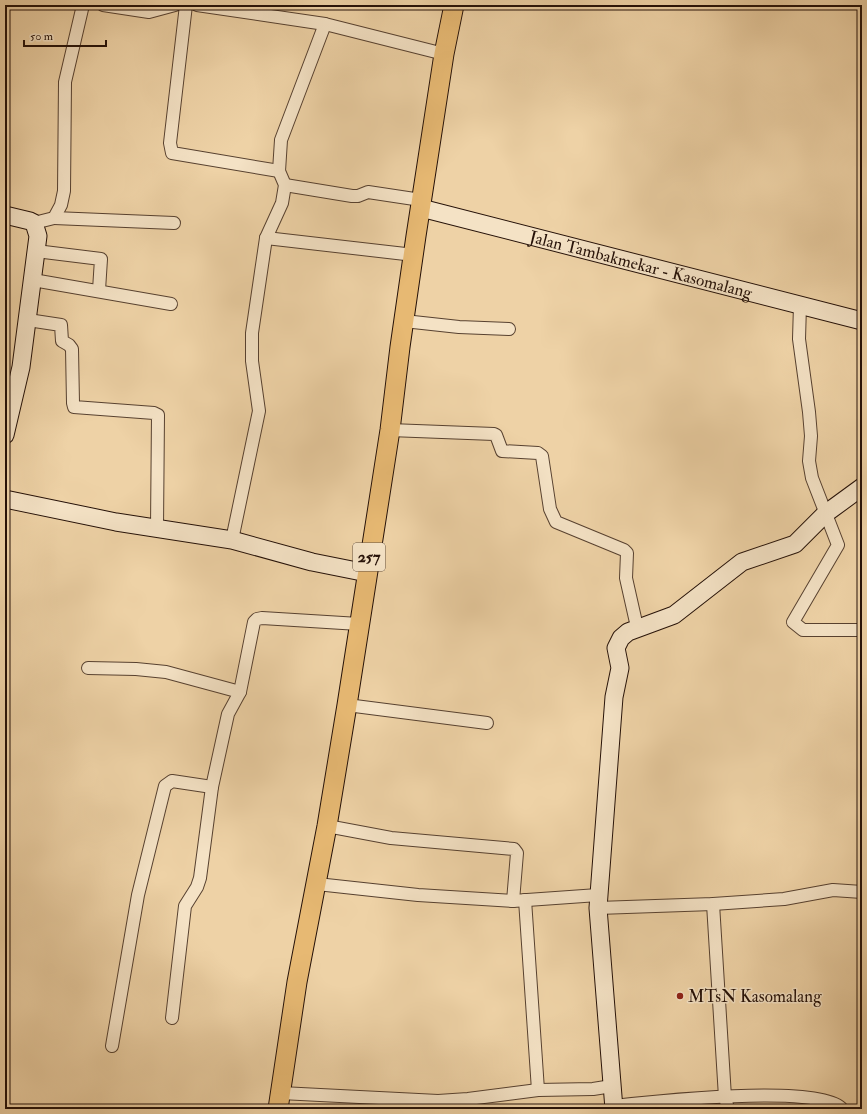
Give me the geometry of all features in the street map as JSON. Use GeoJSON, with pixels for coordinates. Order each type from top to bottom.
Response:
{"type":"FeatureCollection","features":[{"type":"Feature","properties":{"kind":"main road","name":"257"},"geometry":{"type":"LineString","coordinates":[[280,1101],[297,982],[328,826],[390,430],[404,320],[444,54],[454,5]]}},
{"type":"Feature","properties":{"kind":"street"},"geometry":{"type":"LineString","coordinates":[[54,218],[61,205],[64,191],[65,82],[83,5]]}},
{"type":"Feature","properties":{"kind":"street"},"geometry":{"type":"LineString","coordinates":[[103,5],[150,12],[175,5]]}},
{"type":"Feature","properties":{"kind":"street"},"geometry":{"type":"LineString","coordinates":[[186,5],[170,143],[172,153],[280,172]]}},
{"type":"Feature","properties":{"kind":"street"},"geometry":{"type":"LineString","coordinates":[[198,5],[325,24],[444,54]]}},
{"type":"Feature","properties":{"kind":"street"},"geometry":{"type":"LineString","coordinates":[[232,540],[259,411],[251,346],[266,238],[282,203],[285,185],[280,172],[280,150],[283,130],[325,24]]}},
{"type":"Feature","properties":{"kind":"street"},"geometry":{"type":"LineString","coordinates":[[285,185],[352,196],[358,196],[368,192],[421,204]]}},
{"type":"Feature","properties":{"kind":"street","name":"Jalan Tambakmekar - Kasomalang"},"geometry":{"type":"LineString","coordinates":[[421,204],[862,321]]}},
{"type":"Feature","properties":{"kind":"street"},"geometry":{"type":"LineString","coordinates":[[5,215],[26,219],[34,223],[54,218],[174,223]]}},
{"type":"Feature","properties":{"kind":"street"},"geometry":{"type":"LineString","coordinates":[[5,435],[15,397],[28,320],[38,236],[34,223]]}},
{"type":"Feature","properties":{"kind":"street"},"geometry":{"type":"LineString","coordinates":[[266,238],[414,255]]}},
{"type":"Feature","properties":{"kind":"street"},"geometry":{"type":"LineString","coordinates":[[36,251],[101,259],[99,290]]}},
{"type":"Feature","properties":{"kind":"street"},"geometry":{"type":"LineString","coordinates":[[33,280],[99,290],[171,304]]}},
{"type":"Feature","properties":{"kind":"street"},"geometry":{"type":"LineString","coordinates":[[800,305],[799,339],[811,436],[809,461],[812,478],[838,545],[793,622],[803,630],[862,630]]}},
{"type":"Feature","properties":{"kind":"street"},"geometry":{"type":"LineString","coordinates":[[28,320],[61,325],[62,341],[70,345],[72,349],[72,404],[74,407],[154,413],[158,415],[157,527]]}},
{"type":"Feature","properties":{"kind":"street"},"geometry":{"type":"LineString","coordinates":[[404,320],[459,327],[508,329]]}},
{"type":"Feature","properties":{"kind":"street"},"geometry":{"type":"LineString","coordinates":[[390,430],[494,434],[496,435],[502,451],[538,453],[542,456],[550,510],[556,522],[624,550],[627,553],[627,584],[637,627]]}},
{"type":"Feature","properties":{"kind":"street"},"geometry":{"type":"LineString","coordinates":[[842,1109],[835,1103],[803,1097],[727,1103],[614,1108],[598,902],[614,697],[620,668],[616,648],[621,638],[637,627],[674,615],[742,562],[795,544],[825,514],[862,487]]}},
{"type":"Feature","properties":{"kind":"street"},"geometry":{"type":"LineString","coordinates":[[5,499],[116,522],[157,527],[232,540],[312,562],[367,573]]}},
{"type":"Feature","properties":{"kind":"street"},"geometry":{"type":"LineString","coordinates":[[172,1018],[185,906],[200,878],[212,787],[228,714],[240,692],[254,622],[257,619],[359,624]]}},
{"type":"Feature","properties":{"kind":"street"},"geometry":{"type":"LineString","coordinates":[[88,668],[157,671],[240,692]]}},
{"type":"Feature","properties":{"kind":"street"},"geometry":{"type":"LineString","coordinates":[[347,705],[487,723]]}},
{"type":"Feature","properties":{"kind":"street"},"geometry":{"type":"LineString","coordinates":[[112,1046],[138,895],[165,786],[168,782],[172,781],[212,787]]}},
{"type":"Feature","properties":{"kind":"street"},"geometry":{"type":"LineString","coordinates":[[328,826],[391,838],[514,850],[517,856],[519,900],[538,1090]]}},
{"type":"Feature","properties":{"kind":"street"},"geometry":{"type":"LineString","coordinates":[[317,884],[418,895],[519,900],[713,904],[784,898],[833,890],[862,892]]}},
{"type":"Feature","properties":{"kind":"street"},"geometry":{"type":"LineString","coordinates":[[713,904],[727,1103]]}},
{"type":"Feature","properties":{"kind":"street"},"geometry":{"type":"LineString","coordinates":[[280,1101],[438,1101],[468,1099],[538,1090],[593,1089],[612,1086]]}},
{"type":"Feature","properties":{"kind":"place","name":"MTsN Kasomalang"},"geometry":{"type":"Point","coordinates":[680,996]}}]}
